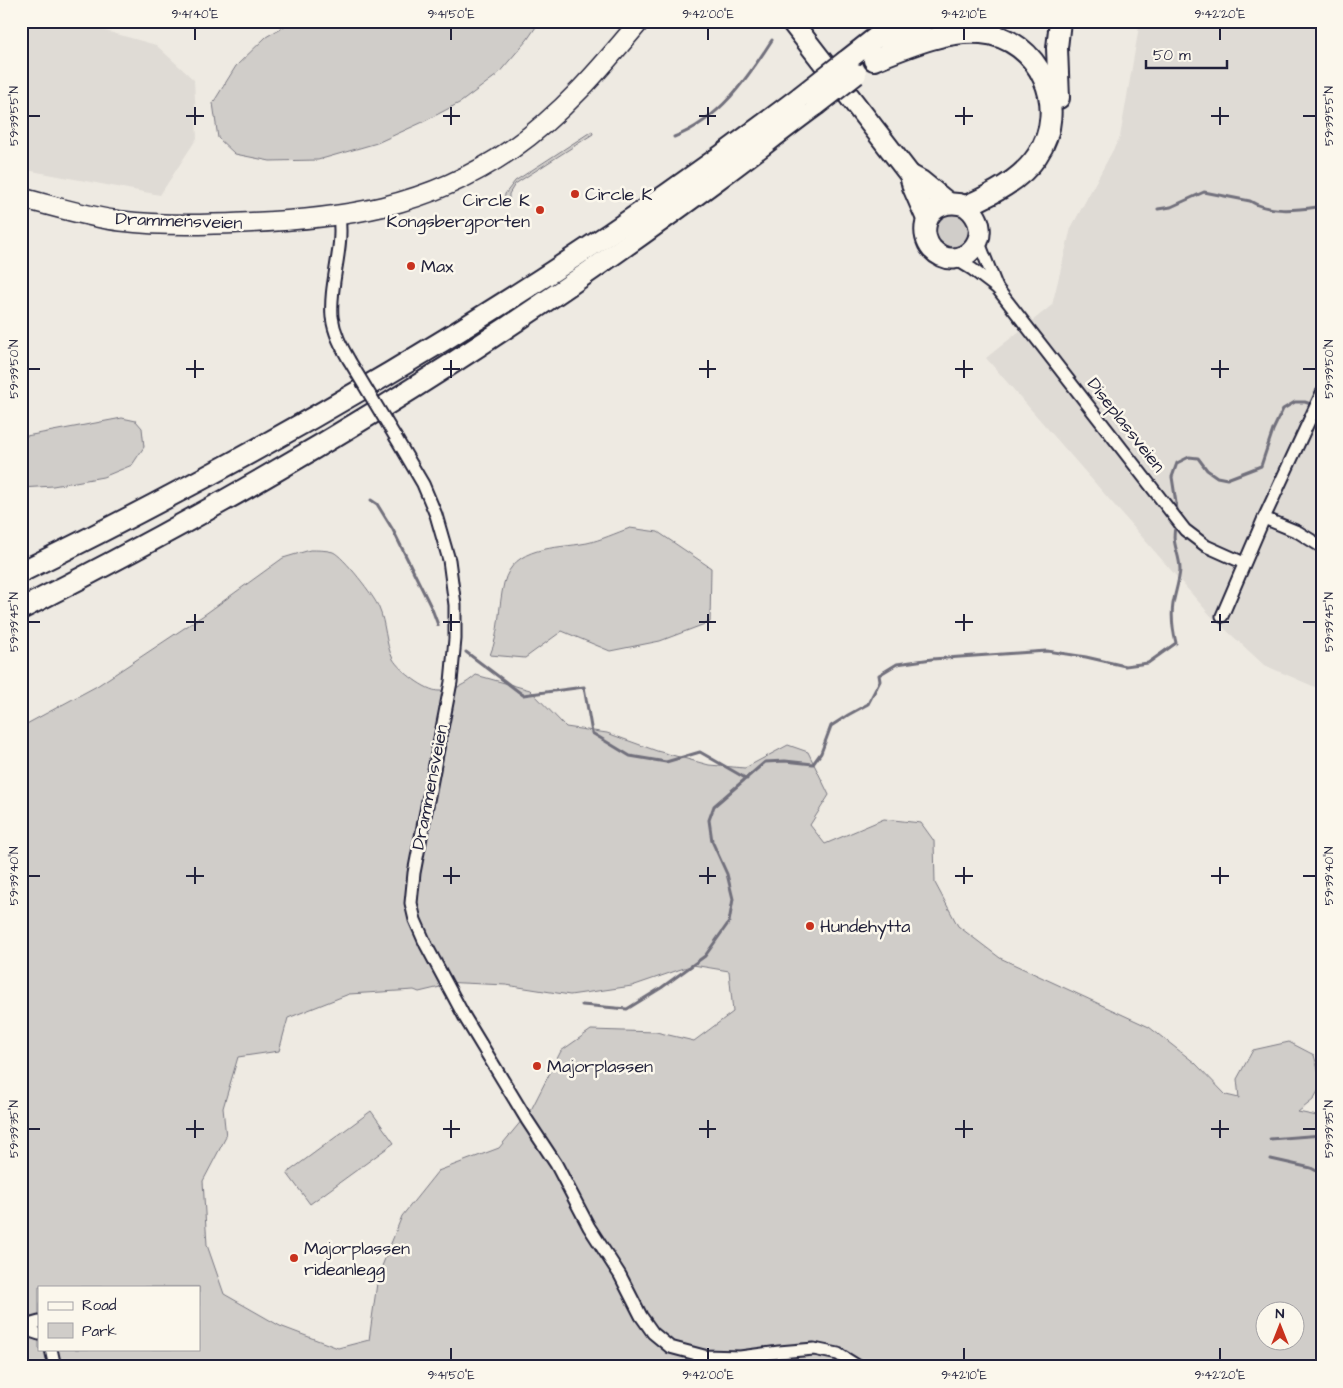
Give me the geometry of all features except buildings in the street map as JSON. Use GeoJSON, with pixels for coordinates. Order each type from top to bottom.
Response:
{"type":"FeatureCollection","features":[{"type":"Feature","properties":{"kind":"highway"},"geometry":{"type":"LineString","coordinates":[[791,21],[910,175],[913,187],[927,219]]}},
{"type":"Feature","properties":{"kind":"highway"},"geometry":{"type":"LineString","coordinates":[[21,609],[232,498],[434,375],[553,296],[636,239],[851,68],[884,28],[898,21]]}},
{"type":"Feature","properties":{"kind":"highway"},"geometry":{"type":"LineString","coordinates":[[874,60],[924,21]]}},
{"type":"Feature","properties":{"kind":"highway"},"geometry":{"type":"LineString","coordinates":[[851,68],[958,33],[981,33],[1008,41],[1027,54],[1039,68],[1048,88],[1051,104],[1050,126],[1036,158],[1019,174],[992,194],[957,205],[936,208],[927,219],[925,230],[929,245],[936,253],[943,256],[960,257],[970,252],[979,233],[1000,200],[1037,168],[1052,144],[1058,116],[1057,48],[1060,21]]}},
{"type":"Feature","properties":{"kind":"highway"},"geometry":{"type":"LineString","coordinates":[[21,572],[217,472],[407,362],[601,239],[719,157],[805,103]]}},
{"type":"Feature","properties":{"kind":"highway"},"geometry":{"type":"LineString","coordinates":[[910,175],[957,205],[975,214],[979,233]]}},
{"type":"Feature","properties":{"kind":"main road","name":"Drammensveien"},"geometry":{"type":"LineString","coordinates":[[21,198],[99,218],[142,223],[212,224],[290,221],[339,216],[378,209],[434,191],[470,174],[536,132],[572,99],[640,21]]}},
{"type":"Feature","properties":{"kind":"street","name":"Drammensveien"},"geometry":{"type":"LineString","coordinates":[[339,216],[340,238],[332,318],[338,339],[423,484],[438,522],[448,560],[455,614],[451,682],[414,873],[411,903],[426,945],[464,1016],[526,1120],[556,1164],[589,1227],[620,1275],[640,1316],[653,1333],[670,1347],[704,1356],[727,1358],[814,1349],[838,1354],[859,1367]]}},
{"type":"Feature","properties":{"kind":"street","name":"Diseplassveien"},"geometry":{"type":"LineString","coordinates":[[979,233],[997,288]]}},
{"type":"Feature","properties":{"kind":"street","name":"Diseplassveien"},"geometry":{"type":"LineString","coordinates":[[954,258],[972,268],[997,288],[1185,530],[1206,546],[1244,563]]}},
{"type":"Feature","properties":{"kind":"street"},"geometry":{"type":"LineString","coordinates":[[1222,616],[1264,518],[1322,393]]}},
{"type":"Feature","properties":{"kind":"street"},"geometry":{"type":"LineString","coordinates":[[1264,518],[1298,532],[1322,547]]}},
{"type":"Feature","properties":{"kind":"street"},"geometry":{"type":"LineString","coordinates":[[21,1328],[38,1322]]}},
{"type":"Feature","properties":{"kind":"street"},"geometry":{"type":"LineString","coordinates":[[21,1328],[38,1334]]}},
{"type":"Feature","properties":{"kind":"street"},"geometry":{"type":"LineString","coordinates":[[51,1350],[55,1367]]}},
{"type":"Feature","properties":{"kind":"shaded area"},"geometry":{"type":"Polygon","coordinates":[[[21,21],[70,21],[156,45],[194,80],[197,138],[160,195],[21,169],[21,21]]]}},
{"type":"Feature","properties":{"kind":"shaded area"},"geometry":{"type":"Polygon","coordinates":[[[1140,21],[1322,21],[1322,690],[1264,665],[1211,616],[986,358],[1052,305],[1071,228],[1120,137],[1140,21]]]}},
{"type":"Feature","properties":{"kind":"green space"},"geometry":{"type":"Polygon","coordinates":[[[293,21],[540,21],[527,40],[497,75],[461,102],[377,143],[318,160],[270,161],[235,154],[218,138],[213,103],[236,66],[266,37],[293,21]]]}},
{"type":"Feature","properties":{"kind":"green space"},"geometry":{"type":"Polygon","coordinates":[[[592,131],[593,134],[515,184],[509,194],[509,202],[504,205],[505,194],[515,181],[592,131]]]}},
{"type":"Feature","properties":{"kind":"green space"},"geometry":{"type":"Polygon","coordinates":[[[947,212],[959,212],[971,225],[967,242],[957,249],[951,249],[941,244],[935,235],[934,225],[947,212]]]}},
{"type":"Feature","properties":{"kind":"green space"},"geometry":{"type":"Polygon","coordinates":[[[122,418],[136,421],[142,428],[144,447],[132,465],[103,477],[53,486],[21,488],[21,437],[122,418]]]}},
{"type":"Feature","properties":{"kind":"green space"},"geometry":{"type":"Polygon","coordinates":[[[630,528],[658,532],[711,568],[710,622],[660,641],[610,651],[562,631],[525,658],[490,655],[496,637],[504,583],[509,571],[517,562],[526,555],[537,551],[592,542],[630,528]]]}},
{"type":"Feature","properties":{"kind":"green space"},"geometry":{"type":"Polygon","coordinates":[[[310,550],[322,550],[331,551],[338,555],[372,595],[381,614],[388,647],[393,659],[401,669],[427,688],[444,691],[464,684],[476,675],[530,690],[566,727],[607,733],[657,751],[709,765],[745,768],[788,745],[808,752],[829,795],[810,825],[825,844],[884,819],[921,823],[934,841],[935,883],[958,926],[1000,958],[1149,1027],[1195,1063],[1226,1095],[1239,1098],[1237,1079],[1253,1050],[1289,1042],[1314,1055],[1322,1084],[1313,1100],[1298,1112],[1322,1117],[1322,1367],[21,1367],[21,727],[97,686],[204,615],[283,558],[310,550]],[[693,965],[632,986],[570,995],[506,985],[441,982],[440,987],[419,992],[414,990],[349,994],[288,1018],[279,1051],[238,1057],[223,1108],[226,1137],[203,1181],[207,1245],[224,1294],[280,1326],[338,1348],[369,1340],[378,1276],[402,1216],[438,1171],[499,1148],[532,1108],[561,1051],[591,1030],[656,1032],[694,1041],[733,1012],[729,971],[693,965]]]}},
{"type":"Feature","properties":{"kind":"green space"},"geometry":{"type":"Polygon","coordinates":[[[371,1111],[394,1143],[310,1204],[287,1173],[371,1111]]]}},
{"type":"Feature","properties":{"kind":"waterway"},"geometry":{"type":"LineString","coordinates":[[674,137],[690,130],[705,120],[731,97],[772,40]]}},
{"type":"Feature","properties":{"kind":"waterway"},"geometry":{"type":"LineString","coordinates":[[1158,209],[1171,207],[1204,192],[1283,210],[1317,207],[1322,198]]}},
{"type":"Feature","properties":{"kind":"waterway"},"geometry":{"type":"LineString","coordinates":[[1178,516],[1172,477],[1177,463],[1189,457],[1198,458],[1207,470],[1217,477],[1227,479],[1261,466],[1273,430],[1283,409],[1295,402],[1305,402],[1322,408]]}},
{"type":"Feature","properties":{"kind":"waterway"},"geometry":{"type":"LineString","coordinates":[[371,500],[377,504],[393,530],[438,625]]}},
{"type":"Feature","properties":{"kind":"waterway"},"geometry":{"type":"LineString","coordinates":[[582,1005],[627,1009],[661,988],[705,956],[729,922],[733,899],[727,874],[712,841],[709,820],[714,806],[765,762],[785,761],[813,764],[821,753],[831,726],[868,704],[880,681],[879,675],[897,664],[932,659],[1047,651],[1125,666],[1148,663],[1176,643],[1172,609],[1180,570],[1174,537],[1176,524]]}},
{"type":"Feature","properties":{"kind":"waterway"},"geometry":{"type":"LineString","coordinates":[[466,652],[523,695],[584,687],[592,733],[630,756],[666,762],[700,752],[747,779]]}},
{"type":"Feature","properties":{"kind":"waterway"},"geometry":{"type":"LineString","coordinates":[[1270,1139],[1322,1135]]}},
{"type":"Feature","properties":{"kind":"waterway"},"geometry":{"type":"LineString","coordinates":[[1271,1159],[1311,1168],[1322,1174]]}},
{"type":"Feature","properties":{"kind":"place","name":"Circle K"},"geometry":{"type":"Point","coordinates":[575,194]}},
{"type":"Feature","properties":{"kind":"place","name":"Circle K Kongsbergporten"},"geometry":{"type":"Point","coordinates":[540,210]}},
{"type":"Feature","properties":{"kind":"place","name":"Max"},"geometry":{"type":"Point","coordinates":[411,266]}},
{"type":"Feature","properties":{"kind":"place","name":"Hundehytta"},"geometry":{"type":"Point","coordinates":[810,926]}},
{"type":"Feature","properties":{"kind":"place","name":"Majorplassen"},"geometry":{"type":"Point","coordinates":[537,1066]}},
{"type":"Feature","properties":{"kind":"place","name":"Majorplassen rideanlegg"},"geometry":{"type":"Point","coordinates":[294,1258]}}]}
